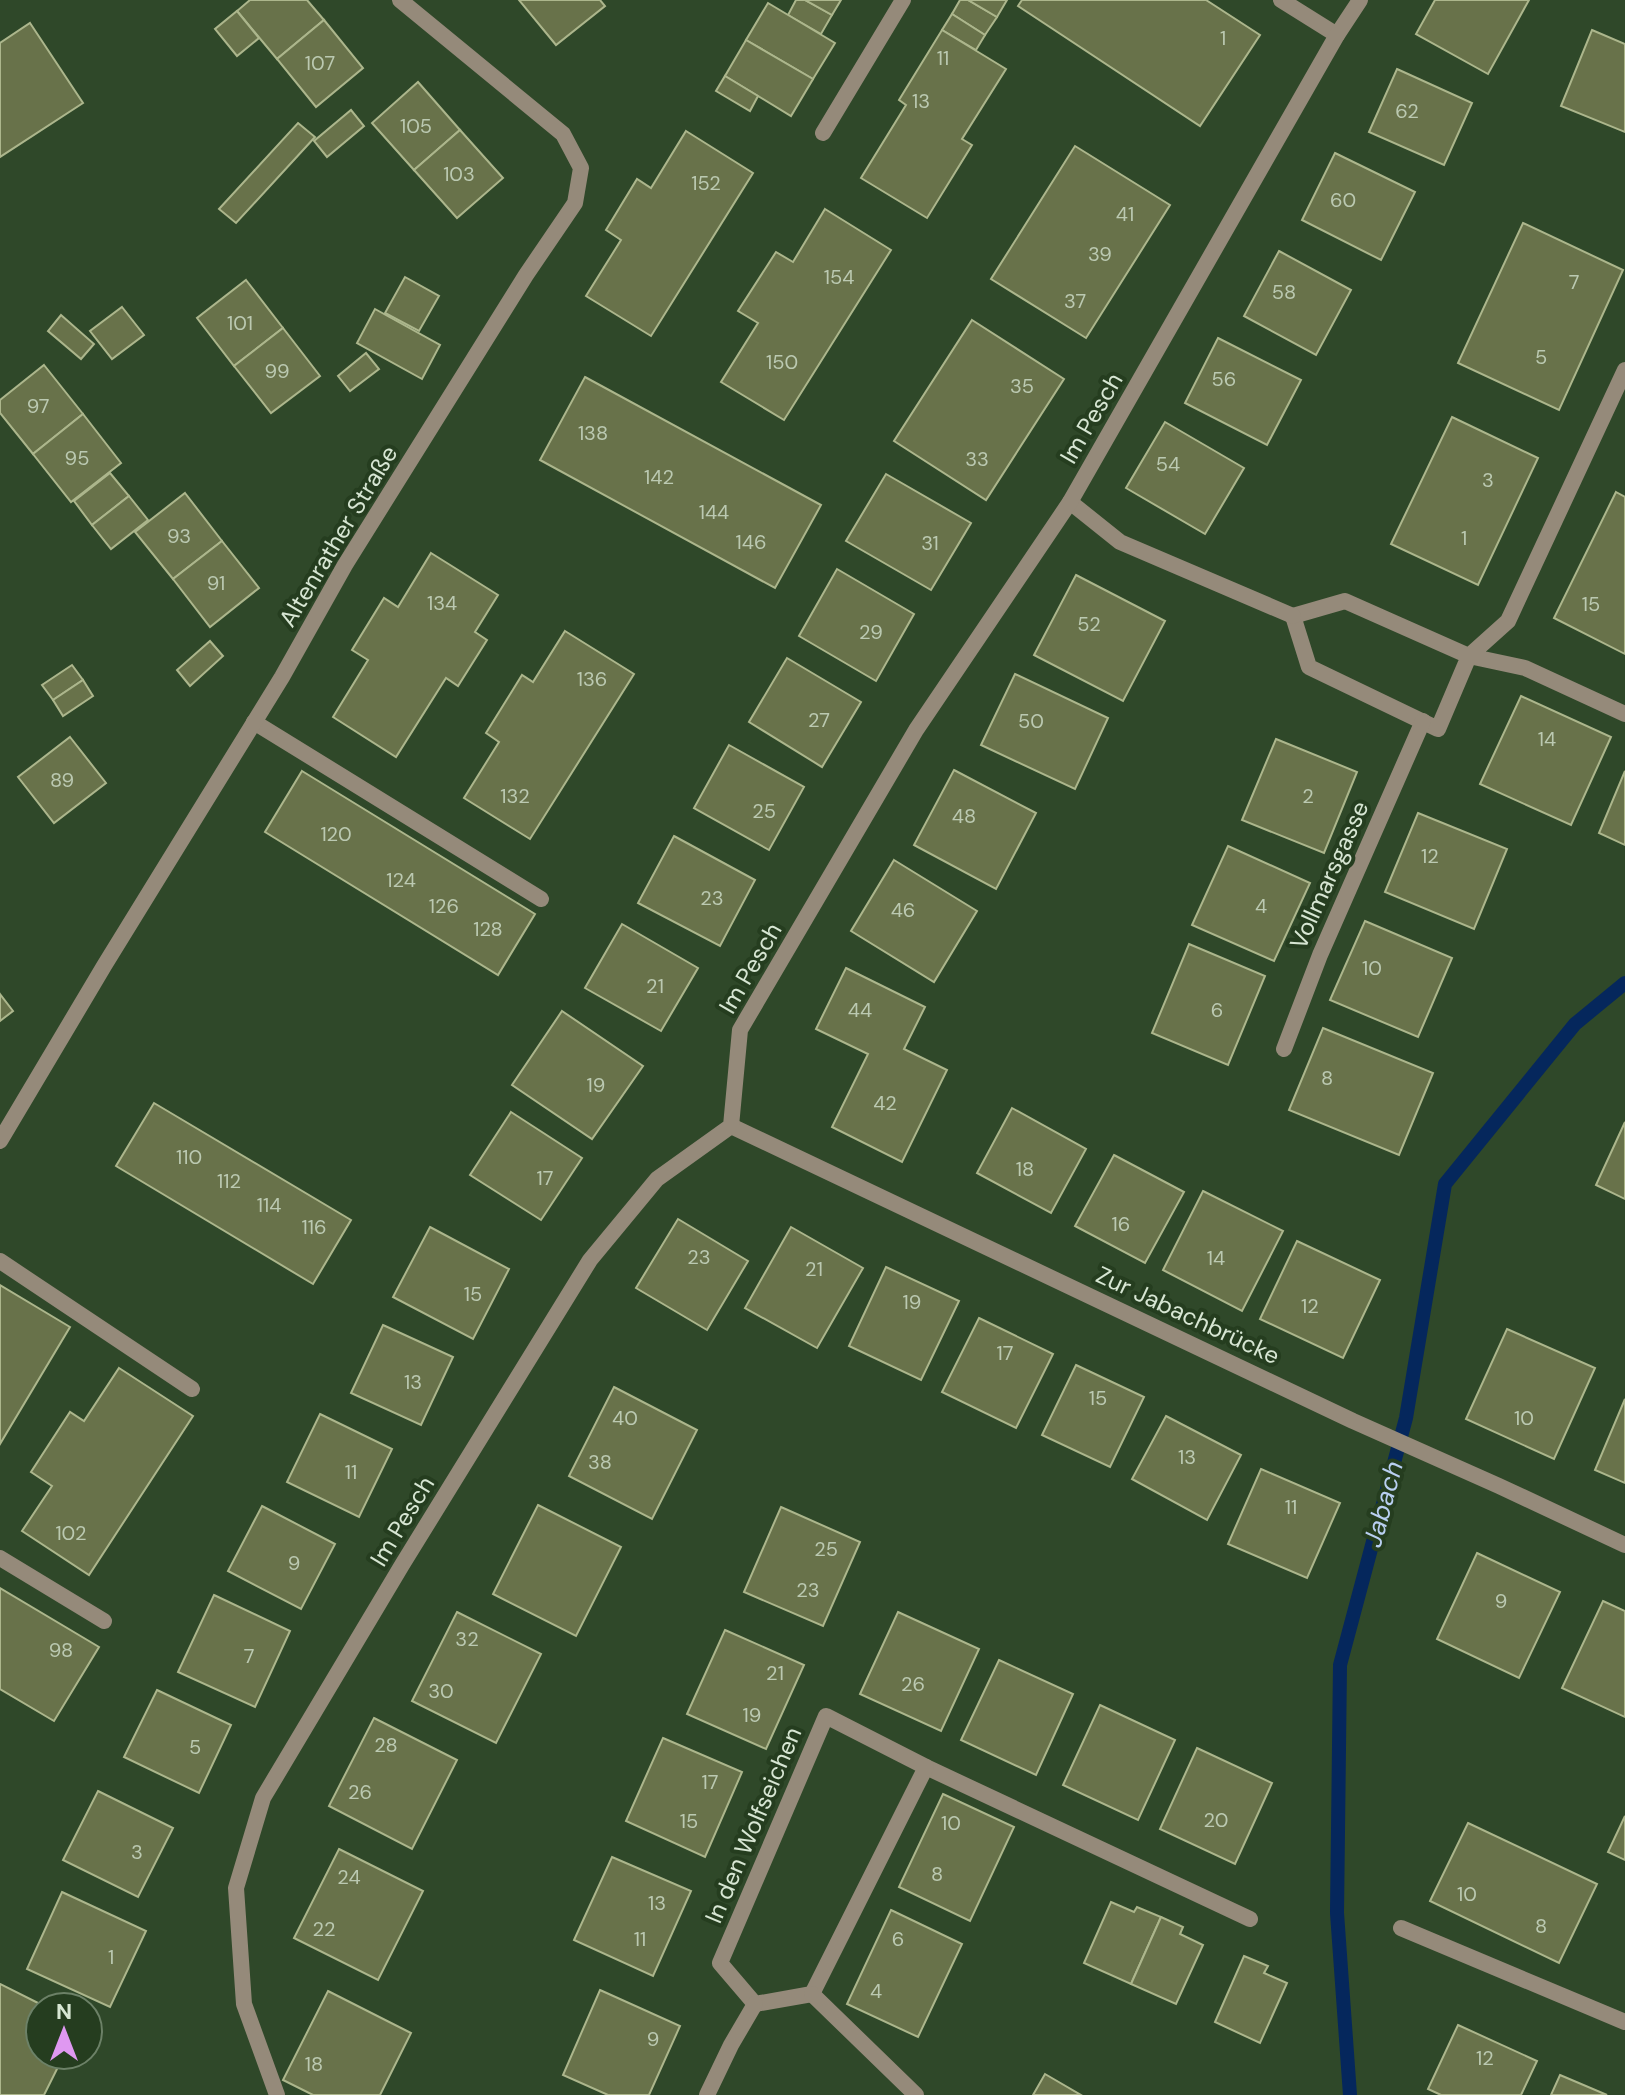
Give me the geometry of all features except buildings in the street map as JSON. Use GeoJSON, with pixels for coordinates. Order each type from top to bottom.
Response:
{"type":"FeatureCollection","features":[{"type":"Feature","properties":{"kind":"street","name":"Altenrather Straße"},"geometry":{"type":"LineString","coordinates":[[0,1141],[282,677],[345,565],[526,275],[575,203],[581,168],[563,134],[400,0]]}},
{"type":"Feature","properties":{"kind":"street"},"geometry":{"type":"LineString","coordinates":[[823,133],[903,0]]}},
{"type":"Feature","properties":{"kind":"street"},"geometry":{"type":"LineString","coordinates":[[1281,0],[1337,35]]}},
{"type":"Feature","properties":{"kind":"street","name":"Im Pesch"},"geometry":{"type":"LineString","coordinates":[[277,2095],[244,2004],[236,1888],[263,1798],[590,1260],[657,1179],[731,1126],[740,1030],[916,730],[1070,502],[1337,35],[1360,0]]}},
{"type":"Feature","properties":{"kind":"street"},"geometry":{"type":"LineString","coordinates":[[1293,616],[1309,667],[1438,729],[1469,656],[1508,621],[1625,370]]}},
{"type":"Feature","properties":{"kind":"street"},"geometry":{"type":"LineString","coordinates":[[1070,502],[1120,542],[1293,616],[1345,601],[1469,656],[1525,668],[1625,714]]}},
{"type":"Feature","properties":{"kind":"street","name":"Vollmarsgasse"},"geometry":{"type":"LineString","coordinates":[[1284,1049],[1320,955],[1423,721]]}},
{"type":"Feature","properties":{"kind":"street"},"geometry":{"type":"LineString","coordinates":[[254,722],[541,899]]}},
{"type":"Feature","properties":{"kind":"street","name":"Zur Jabachbrücke"},"geometry":{"type":"LineString","coordinates":[[731,1126],[1353,1421],[1625,1545]]}},
{"type":"Feature","properties":{"kind":"street"},"geometry":{"type":"LineString","coordinates":[[0,1261],[192,1389]]}},
{"type":"Feature","properties":{"kind":"street"},"geometry":{"type":"LineString","coordinates":[[0,1558],[104,1621]]}},
{"type":"Feature","properties":{"kind":"street","name":"In den Wolfseichen"},"geometry":{"type":"LineString","coordinates":[[755,2004],[720,1963],[826,1716],[926,1767],[1250,1919]]}},
{"type":"Feature","properties":{"kind":"street"},"geometry":{"type":"LineString","coordinates":[[812,1994],[926,1767]]}},
{"type":"Feature","properties":{"kind":"street"},"geometry":{"type":"LineString","coordinates":[[1401,1928],[1625,2022]]}},
{"type":"Feature","properties":{"kind":"street"},"geometry":{"type":"LineString","coordinates":[[707,2095],[755,2004],[812,1994]]}},
{"type":"Feature","properties":{"kind":"street"},"geometry":{"type":"LineString","coordinates":[[812,1994],[916,2095]]}},
{"type":"Feature","properties":{"kind":"waterway","name":"Jabach"},"geometry":{"type":"LineString","coordinates":[[1350,2095],[1337,1913],[1340,1665],[1406,1418],[1445,1184],[1575,1024],[1625,983]]}}]}
